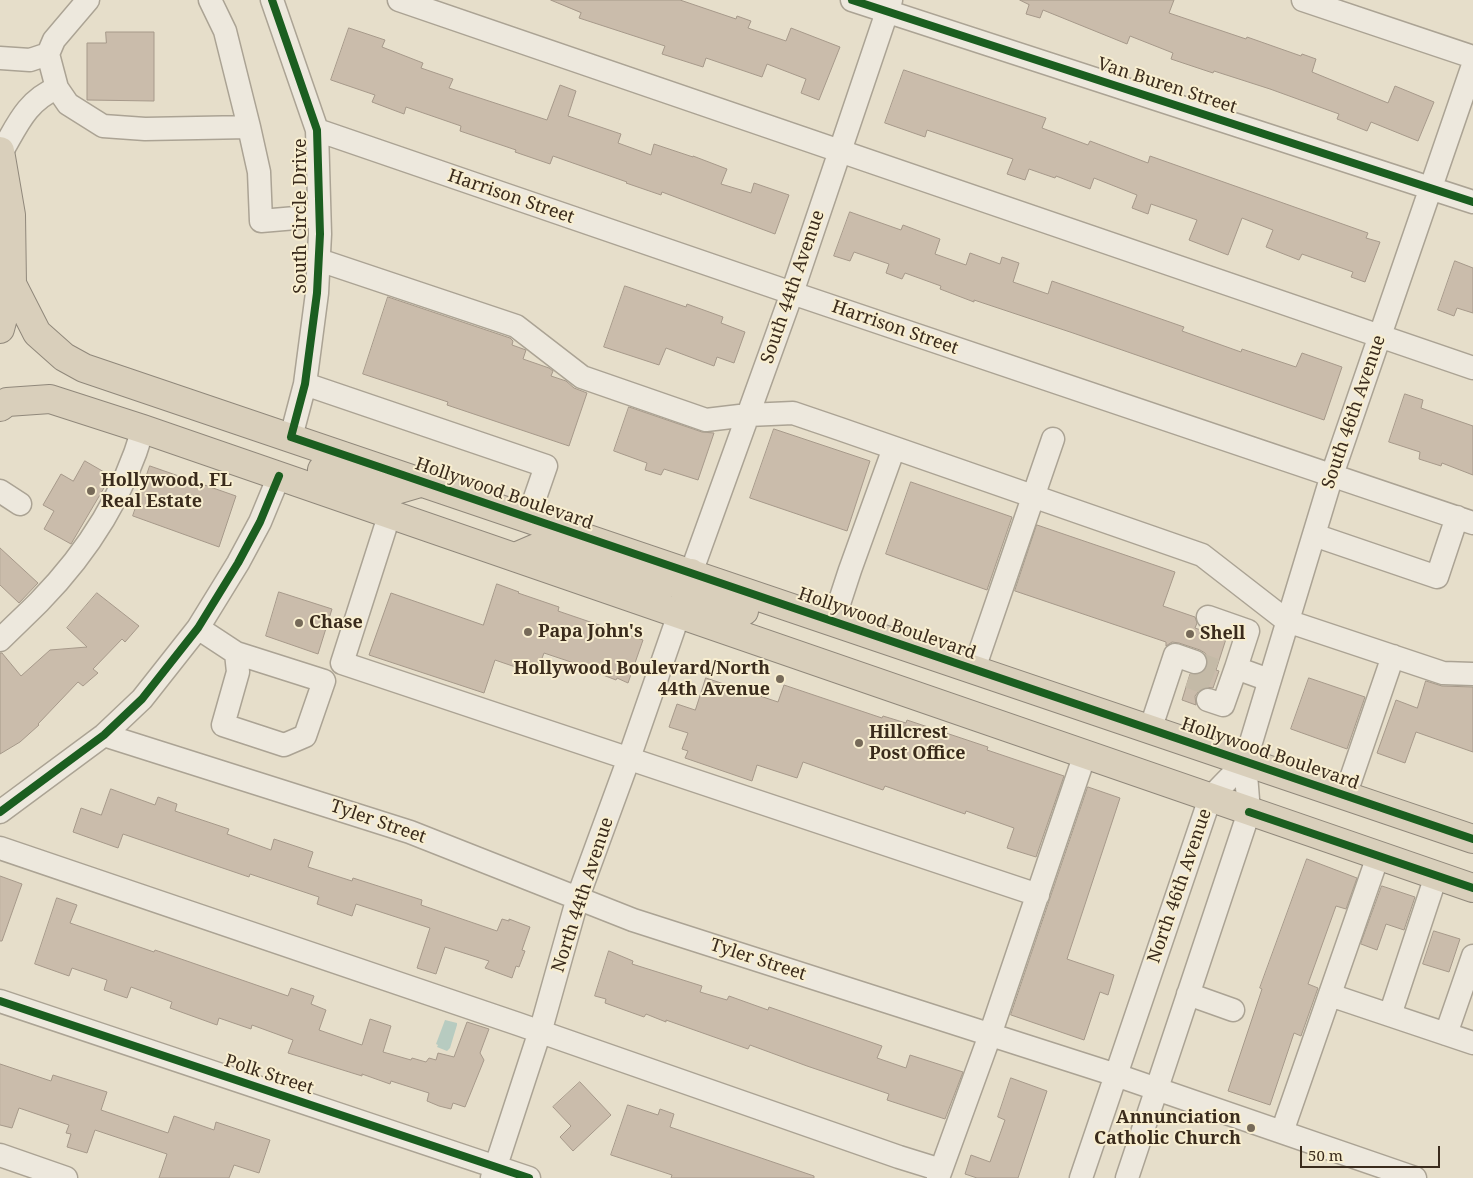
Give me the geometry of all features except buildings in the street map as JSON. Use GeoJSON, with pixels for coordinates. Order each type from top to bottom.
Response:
{"type":"FeatureCollection","features":[{"type":"Feature","properties":{"kind":"highway","name":"Hollywood Boulevard"},"geometry":{"type":"LineString","coordinates":[[0,152],[11,215],[8,279],[0,329]]}},
{"type":"Feature","properties":{"kind":"highway","name":"Hollywood Boulevard"},"geometry":{"type":"LineString","coordinates":[[8,279],[37,333],[64,357],[84,368],[1473,839]]}},
{"type":"Feature","properties":{"kind":"highway"},"geometry":{"type":"LineString","coordinates":[[0,407],[7,402],[50,398],[1473,888]]}},
{"type":"Feature","properties":{"kind":"highway"},"geometry":{"type":"LineString","coordinates":[[143,429],[168,420],[256,451],[274,449],[288,443],[291,438]]}},
{"type":"Feature","properties":{"kind":"highway"},"geometry":{"type":"LineString","coordinates":[[279,476],[292,466],[308,466],[389,492],[423,482]]}},
{"type":"Feature","properties":{"kind":"highway"},"geometry":{"type":"LineString","coordinates":[[515,557],[543,545],[652,583],[668,584],[682,580],[690,573]]}},
{"type":"Feature","properties":{"kind":"highway"},"geometry":{"type":"LineString","coordinates":[[679,614],[683,605],[694,601],[710,599],[835,641],[890,641]]}},
{"type":"Feature","properties":{"kind":"street"},"geometry":{"type":"LineString","coordinates":[[88,0],[54,40],[48,54],[57,88],[68,104],[103,126],[145,129],[249,127]]}},
{"type":"Feature","properties":{"kind":"street"},"geometry":{"type":"LineString","coordinates":[[210,0],[225,31],[249,127],[259,172],[261,221],[319,216]]}},
{"type":"Feature","properties":{"kind":"street","name":"South Circle Drive"},"geometry":{"type":"LineString","coordinates":[[272,0],[317,130],[319,216],[317,293],[305,384],[291,438]]}},
{"type":"Feature","properties":{"kind":"street"},"geometry":{"type":"LineString","coordinates":[[399,0],[1473,368]]}},
{"type":"Feature","properties":{"kind":"street","name":"Van Buren Street"},"geometry":{"type":"LineString","coordinates":[[852,0],[889,6],[1473,202]]}},
{"type":"Feature","properties":{"kind":"street"},"geometry":{"type":"LineString","coordinates":[[1303,0],[1473,57]]}},
{"type":"Feature","properties":{"kind":"street","name":"South 44th Avenue"},"geometry":{"type":"LineString","coordinates":[[690,573],[792,293],[889,6]]}},
{"type":"Feature","properties":{"kind":"street"},"geometry":{"type":"LineString","coordinates":[[0,58],[30,60],[48,54]]}},
{"type":"Feature","properties":{"kind":"street","name":"South 46th Avenue"},"geometry":{"type":"LineString","coordinates":[[1245,762],[1332,475],[1473,65]]}},
{"type":"Feature","properties":{"kind":"street"},"geometry":{"type":"LineString","coordinates":[[0,152],[34,101],[45,93],[57,88]]}},
{"type":"Feature","properties":{"kind":"street","name":"Harrison Street"},"geometry":{"type":"LineString","coordinates":[[317,130],[792,293],[1465,520]]}},
{"type":"Feature","properties":{"kind":"street"},"geometry":{"type":"LineString","coordinates":[[319,260],[516,326],[582,377],[706,420],[748,415],[793,414],[1202,555],[1288,621],[1442,673],[1473,674]]}},
{"type":"Feature","properties":{"kind":"street"},"geometry":{"type":"LineString","coordinates":[[305,384],[546,466],[528,518]]}},
{"type":"Feature","properties":{"kind":"street"},"geometry":{"type":"LineString","coordinates":[[0,640],[40,601],[81,554],[115,502],[135,457],[143,429]]}},
{"type":"Feature","properties":{"kind":"street"},"geometry":{"type":"LineString","coordinates":[[974,669],[1053,439]]}},
{"type":"Feature","properties":{"kind":"street"},"geometry":{"type":"LineString","coordinates":[[833,622],[894,448]]}},
{"type":"Feature","properties":{"kind":"street"},"geometry":{"type":"LineString","coordinates":[[0,812],[104,735],[142,698],[198,628],[260,522],[279,476]]}},
{"type":"Feature","properties":{"kind":"street"},"geometry":{"type":"LineString","coordinates":[[0,491],[20,504]]}},
{"type":"Feature","properties":{"kind":"street"},"geometry":{"type":"LineString","coordinates":[[390,514],[342,663],[1038,894]]}},
{"type":"Feature","properties":{"kind":"street"},"geometry":{"type":"LineString","coordinates":[[1314,534],[1437,577],[1465,520]]}},
{"type":"Feature","properties":{"kind":"street","name":"North 44th Avenue"},"geometry":{"type":"LineString","coordinates":[[494,1172],[540,1032],[578,897],[679,614]]}},
{"type":"Feature","properties":{"kind":"street"},"geometry":{"type":"LineString","coordinates":[[1208,617],[1248,631],[1223,682],[1269,680]]}},
{"type":"Feature","properties":{"kind":"street"},"geometry":{"type":"LineString","coordinates":[[198,628],[237,663],[324,681],[305,736],[284,745],[223,725],[237,663]]}},
{"type":"Feature","properties":{"kind":"street"},"geometry":{"type":"LineString","coordinates":[[1345,796],[1393,656]]}},
{"type":"Feature","properties":{"kind":"street"},"geometry":{"type":"LineString","coordinates":[[1150,730],[1181,677]]}},
{"type":"Feature","properties":{"kind":"street","name":"Tyler Street"},"geometry":{"type":"LineString","coordinates":[[104,735],[410,832],[633,920],[1116,1075],[1415,1178]]}},
{"type":"Feature","properties":{"kind":"street"},"geometry":{"type":"LineString","coordinates":[[0,848],[540,1032],[899,1157],[940,1174],[990,1035],[1085,754]]}},
{"type":"Feature","properties":{"kind":"street"},"geometry":{"type":"LineString","coordinates":[[1127,1178],[1249,812],[1245,762]]}},
{"type":"Feature","properties":{"kind":"street","name":"North 46th Avenue"},"geometry":{"type":"LineString","coordinates":[[1081,1178],[1210,798],[1245,762]]}},
{"type":"Feature","properties":{"kind":"street"},"geometry":{"type":"LineString","coordinates":[[1282,1132],[1378,856]]}},
{"type":"Feature","properties":{"kind":"street"},"geometry":{"type":"LineString","coordinates":[[1390,1015],[1436,876]]}},
{"type":"Feature","properties":{"kind":"street"},"geometry":{"type":"LineString","coordinates":[[1446,1034],[1473,956]]}},
{"type":"Feature","properties":{"kind":"street"},"geometry":{"type":"LineString","coordinates":[[1188,994],[1233,1010]]}},
{"type":"Feature","properties":{"kind":"street"},"geometry":{"type":"LineString","coordinates":[[1330,994],[1473,1043]]}},
{"type":"Feature","properties":{"kind":"street","name":"Polk Street"},"geometry":{"type":"LineString","coordinates":[[0,1001],[494,1172],[529,1178]]}},
{"type":"Feature","properties":{"kind":"street"},"geometry":{"type":"LineString","coordinates":[[0,1155],[66,1178]]}},
{"type":"Feature","properties":{"kind":"shaded area"},"geometry":{"type":"Polygon","coordinates":[[[445,1020],[457,1023],[450,1048],[447,1051],[437,1047],[438,1045],[436,1044],[445,1020]]]}},
{"type":"Feature","properties":{"kind":"tunnel"},"geometry":{"type":"LineString","coordinates":[[1195,662],[1219,671]]}},
{"type":"Feature","properties":{"kind":"tunnel"},"geometry":{"type":"LineString","coordinates":[[1189,677],[1213,686]]}},
{"type":"Feature","properties":{"kind":"cycle path"},"geometry":{"type":"LineString","coordinates":[[272,0],[317,130],[320,234],[317,293],[305,384],[291,437],[1473,839]]}},
{"type":"Feature","properties":{"kind":"cycle path"},"geometry":{"type":"LineString","coordinates":[[852,0],[1473,202]]}},
{"type":"Feature","properties":{"kind":"cycle path"},"geometry":{"type":"LineString","coordinates":[[0,812],[104,735],[142,699],[198,628],[238,563],[260,522],[279,476]]}},
{"type":"Feature","properties":{"kind":"cycle path"},"geometry":{"type":"LineString","coordinates":[[1249,812],[1473,888]]}},
{"type":"Feature","properties":{"kind":"cycle path"},"geometry":{"type":"LineString","coordinates":[[0,1001],[529,1178]]}},
{"type":"Feature","properties":{"kind":"place","name":"Hollywood, FL Real Estate"},"geometry":{"type":"Point","coordinates":[91,491]}},
{"type":"Feature","properties":{"kind":"place","name":"Chase"},"geometry":{"type":"Point","coordinates":[299,623]}},
{"type":"Feature","properties":{"kind":"place","name":"Papa John's"},"geometry":{"type":"Point","coordinates":[528,632]}},
{"type":"Feature","properties":{"kind":"place","name":"Shell"},"geometry":{"type":"Point","coordinates":[1190,634]}},
{"type":"Feature","properties":{"kind":"place","name":"Hollywood Boulevard/North 44th Avenue"},"geometry":{"type":"Point","coordinates":[780,679]}},
{"type":"Feature","properties":{"kind":"place","name":"Hillcrest Post Office"},"geometry":{"type":"Point","coordinates":[859,743]}},
{"type":"Feature","properties":{"kind":"place","name":"Annunciation Catholic Church"},"geometry":{"type":"Point","coordinates":[1251,1128]}}]}
